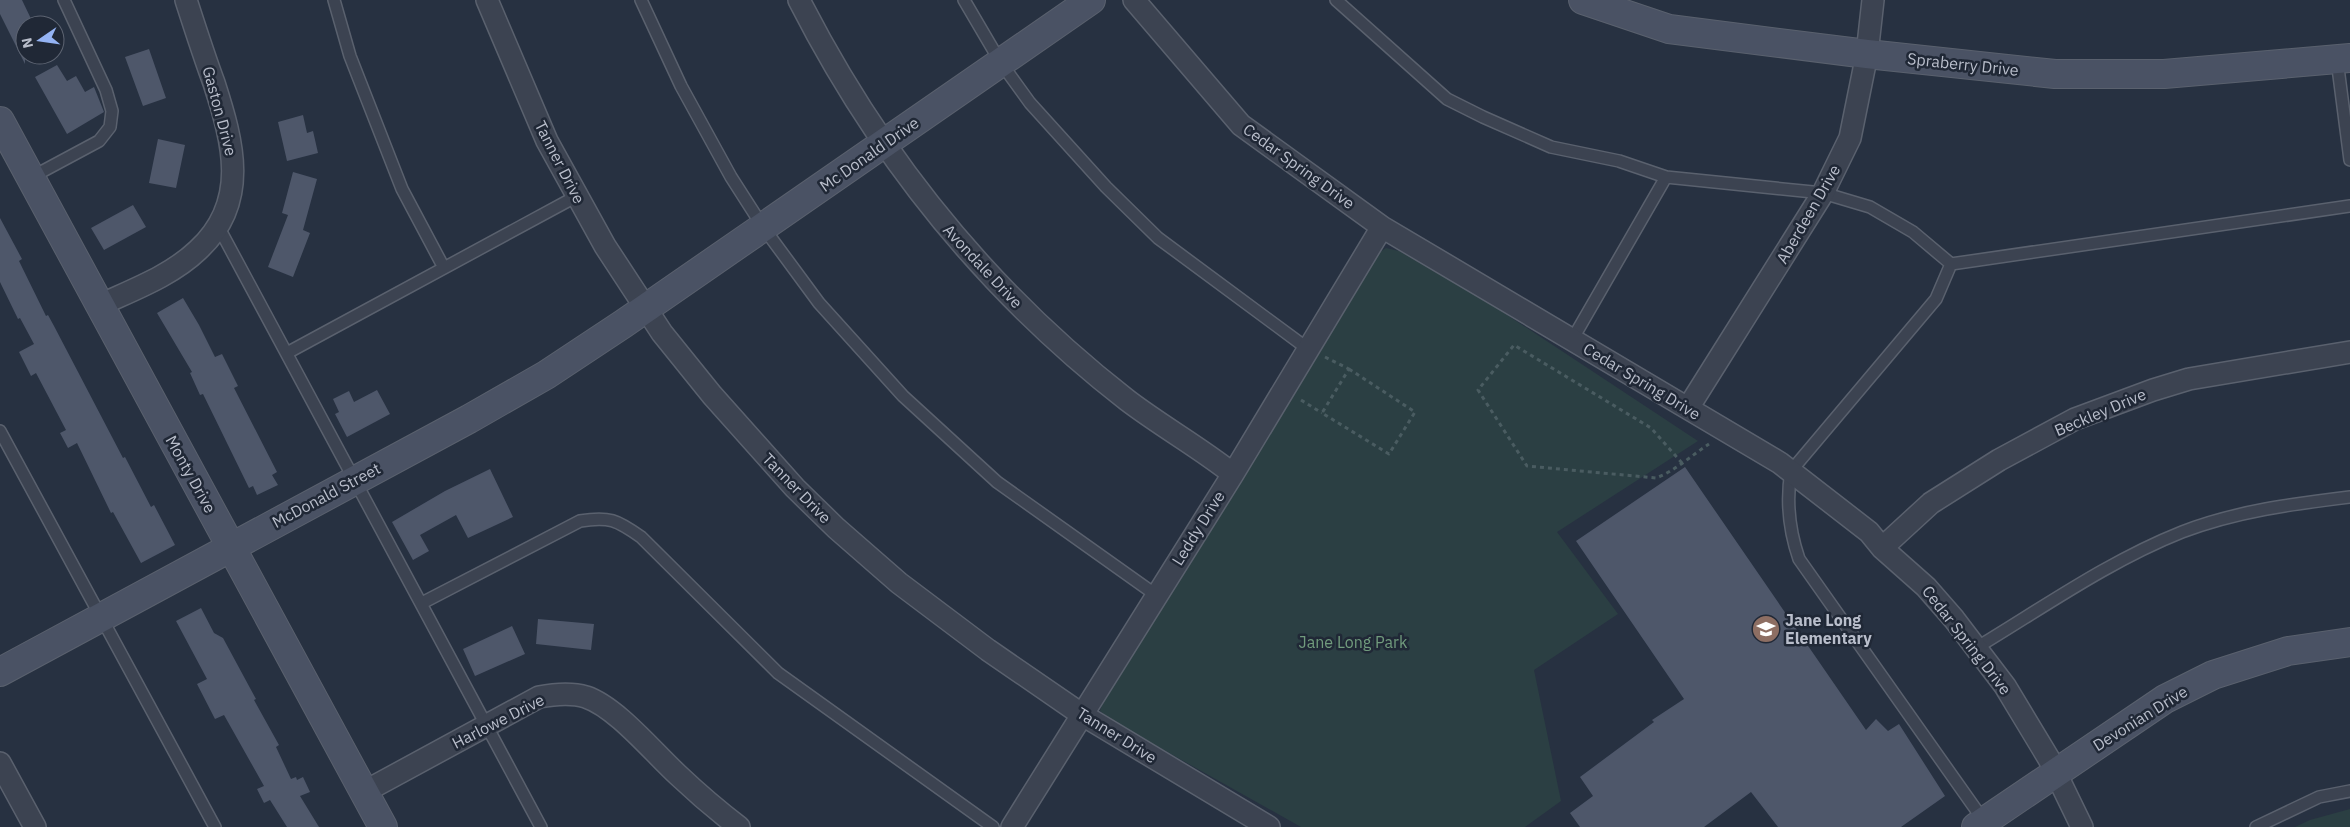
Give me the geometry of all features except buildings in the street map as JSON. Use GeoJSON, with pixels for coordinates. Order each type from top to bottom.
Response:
{"type":"FeatureCollection","features":[{"type":"Feature","properties":{"kind":"street","name":"Gaston Drive"},"geometry":{"type":"LineString","coordinates":[[98,306],[155,279],[198,250],[218,226],[225,212],[231,189],[234,159],[224,116],[186,0]]}},
{"type":"Feature","properties":{"kind":"street","name":"Tanner Drive"},"geometry":{"type":"LineString","coordinates":[[487,0],[527,98],[547,141],[605,246],[662,333],[712,396],[795,488],[836,528],[899,583],[965,634],[1081,714],[1269,827]]}},
{"type":"Feature","properties":{"kind":"street","name":"Avondale Drive"},"geometry":{"type":"LineString","coordinates":[[799,0],[839,76],[883,144],[947,228],[1026,312],[1127,400],[1207,453],[1232,474]]}},
{"type":"Feature","properties":{"kind":"street","name":"Mc Donald Drive"},"geometry":{"type":"LineString","coordinates":[[647,308],[1091,0]]}},
{"type":"Feature","properties":{"kind":"street","name":"Cedar Spring Drive"},"geometry":{"type":"LineString","coordinates":[[1134,0],[1240,125],[1382,227],[1791,471],[1870,532],[1882,548],[1926,586],[1976,648],[2028,722],[2082,827]]}},
{"type":"Feature","properties":{"kind":"street","name":"Spraberry Drive"},"geometry":{"type":"LineString","coordinates":[[1583,0],[1669,29],[1866,54],[2055,74],[2164,74],[2344,59]]}},
{"type":"Feature","properties":{"kind":"street","name":"Aberdeen Drive"},"geometry":{"type":"LineString","coordinates":[[1688,408],[1823,193],[1850,138],[1866,54],[1873,0]]}},
{"type":"Feature","properties":{"kind":"street","name":"Monty Drive"},"geometry":{"type":"LineString","coordinates":[[0,121],[98,306],[231,546],[383,827]]}},
{"type":"Feature","properties":{"kind":"street","name":"Leddy Drive"},"geometry":{"type":"LineString","coordinates":[[1012,827],[1232,474],[1382,227]]}},
{"type":"Feature","properties":{"kind":"street","name":"McDonald Street"},"geometry":{"type":"LineString","coordinates":[[0,672],[538,380],[647,308]]}},
{"type":"Feature","properties":{"kind":"street","name":"Beckley Drive"},"geometry":{"type":"LineString","coordinates":[[1882,548],[1931,503],[1999,460],[2075,419],[2152,390],[2189,379],[2350,352]]}},
{"type":"Feature","properties":{"kind":"street","name":"Devonian Drive"},"geometry":{"type":"LineString","coordinates":[[1980,824],[2165,699],[2213,675],[2288,651],[2350,642]]}},
{"type":"Feature","properties":{"kind":"street","name":"Harlowe Drive"},"geometry":{"type":"LineString","coordinates":[[364,792],[539,697],[554,694],[572,694],[590,698],[607,708],[679,776],[740,827]]}},
{"type":"Feature","properties":{"kind":"street"},"geometry":{"type":"LineString","coordinates":[[0,763],[34,827]]}},
{"type":"Feature","properties":{"kind":"lane"},"geometry":{"type":"LineString","coordinates":[[30,178],[99,142],[110,127],[112,111],[106,90],[64,0]]}},
{"type":"Feature","properties":{"kind":"lane"},"geometry":{"type":"LineString","coordinates":[[334,0],[350,56],[402,189],[444,268]]}},
{"type":"Feature","properties":{"kind":"lane"},"geometry":{"type":"LineString","coordinates":[[642,0],[681,86],[731,177],[763,228],[819,302],[903,396],[997,482],[1156,595]]}},
{"type":"Feature","properties":{"kind":"lane"},"geometry":{"type":"LineString","coordinates":[[964,0],[1001,63],[1030,103],[1099,180],[1158,238],[1308,349]]}},
{"type":"Feature","properties":{"kind":"lane"},"geometry":{"type":"LineString","coordinates":[[1336,0],[1447,99],[1551,147],[1619,161],[1666,177],[1823,193],[1870,207],[1913,232],[1950,264],[2350,206]]}},
{"type":"Feature","properties":{"kind":"lane"},"geometry":{"type":"LineString","coordinates":[[2344,59],[2350,160]]}},
{"type":"Feature","properties":{"kind":"lane"},"geometry":{"type":"LineString","coordinates":[[1572,340],[1666,177]]}},
{"type":"Feature","properties":{"kind":"lane"},"geometry":{"type":"LineString","coordinates":[[287,353],[578,196]]}},
{"type":"Feature","properties":{"kind":"lane"},"geometry":{"type":"LineString","coordinates":[[218,226],[488,725],[541,827]]}},
{"type":"Feature","properties":{"kind":"lane"},"geometry":{"type":"LineString","coordinates":[[1950,264],[1936,299],[1791,471],[1788,491],[1791,535],[1799,559],[1980,824]]}},
{"type":"Feature","properties":{"kind":"lane"},"geometry":{"type":"LineString","coordinates":[[0,431],[215,827]]}},
{"type":"Feature","properties":{"kind":"lane"},"geometry":{"type":"LineString","coordinates":[[1976,648],[2134,553],[2184,532],[2232,516],[2274,507],[2350,497]]}},
{"type":"Feature","properties":{"kind":"lane"},"geometry":{"type":"LineString","coordinates":[[422,603],[580,521],[602,517],[621,522],[641,537],[778,673],[992,827]]}},
{"type":"Feature","properties":{"kind":"lane"},"geometry":{"type":"LineString","coordinates":[[2260,826],[2319,797],[2350,792]]}},
{"type":"Feature","properties":{"kind":"path"},"geometry":{"type":"LineString","coordinates":[[1682,463],[1651,428],[1514,345],[1478,390],[1527,466],[1656,478],[1682,463],[1729,433]]}},
{"type":"Feature","properties":{"kind":"path"},"geometry":{"type":"LineString","coordinates":[[1297,398],[1389,454],[1415,412],[1349,369],[1322,413]]}},
{"type":"Feature","properties":{"kind":"green space","name":"Jane Long Park"},"geometry":{"type":"Polygon","coordinates":[[[1386,248],[1399,251],[1489,303],[1698,441],[1557,532],[1618,614],[1534,670],[1561,801],[1525,827],[1301,827],[1114,722],[1100,711],[1105,695],[1376,255],[1386,248]]]}},
{"type":"Feature","properties":{"kind":"green space"},"geometry":{"type":"Polygon","coordinates":[[[2350,809],[2350,827],[2295,827],[2310,820],[2350,809]]]}},
{"type":"Feature","properties":{"kind":"place","name":"Jane Long Elementary"},"geometry":{"type":"Point","coordinates":[1766,629]}}]}
